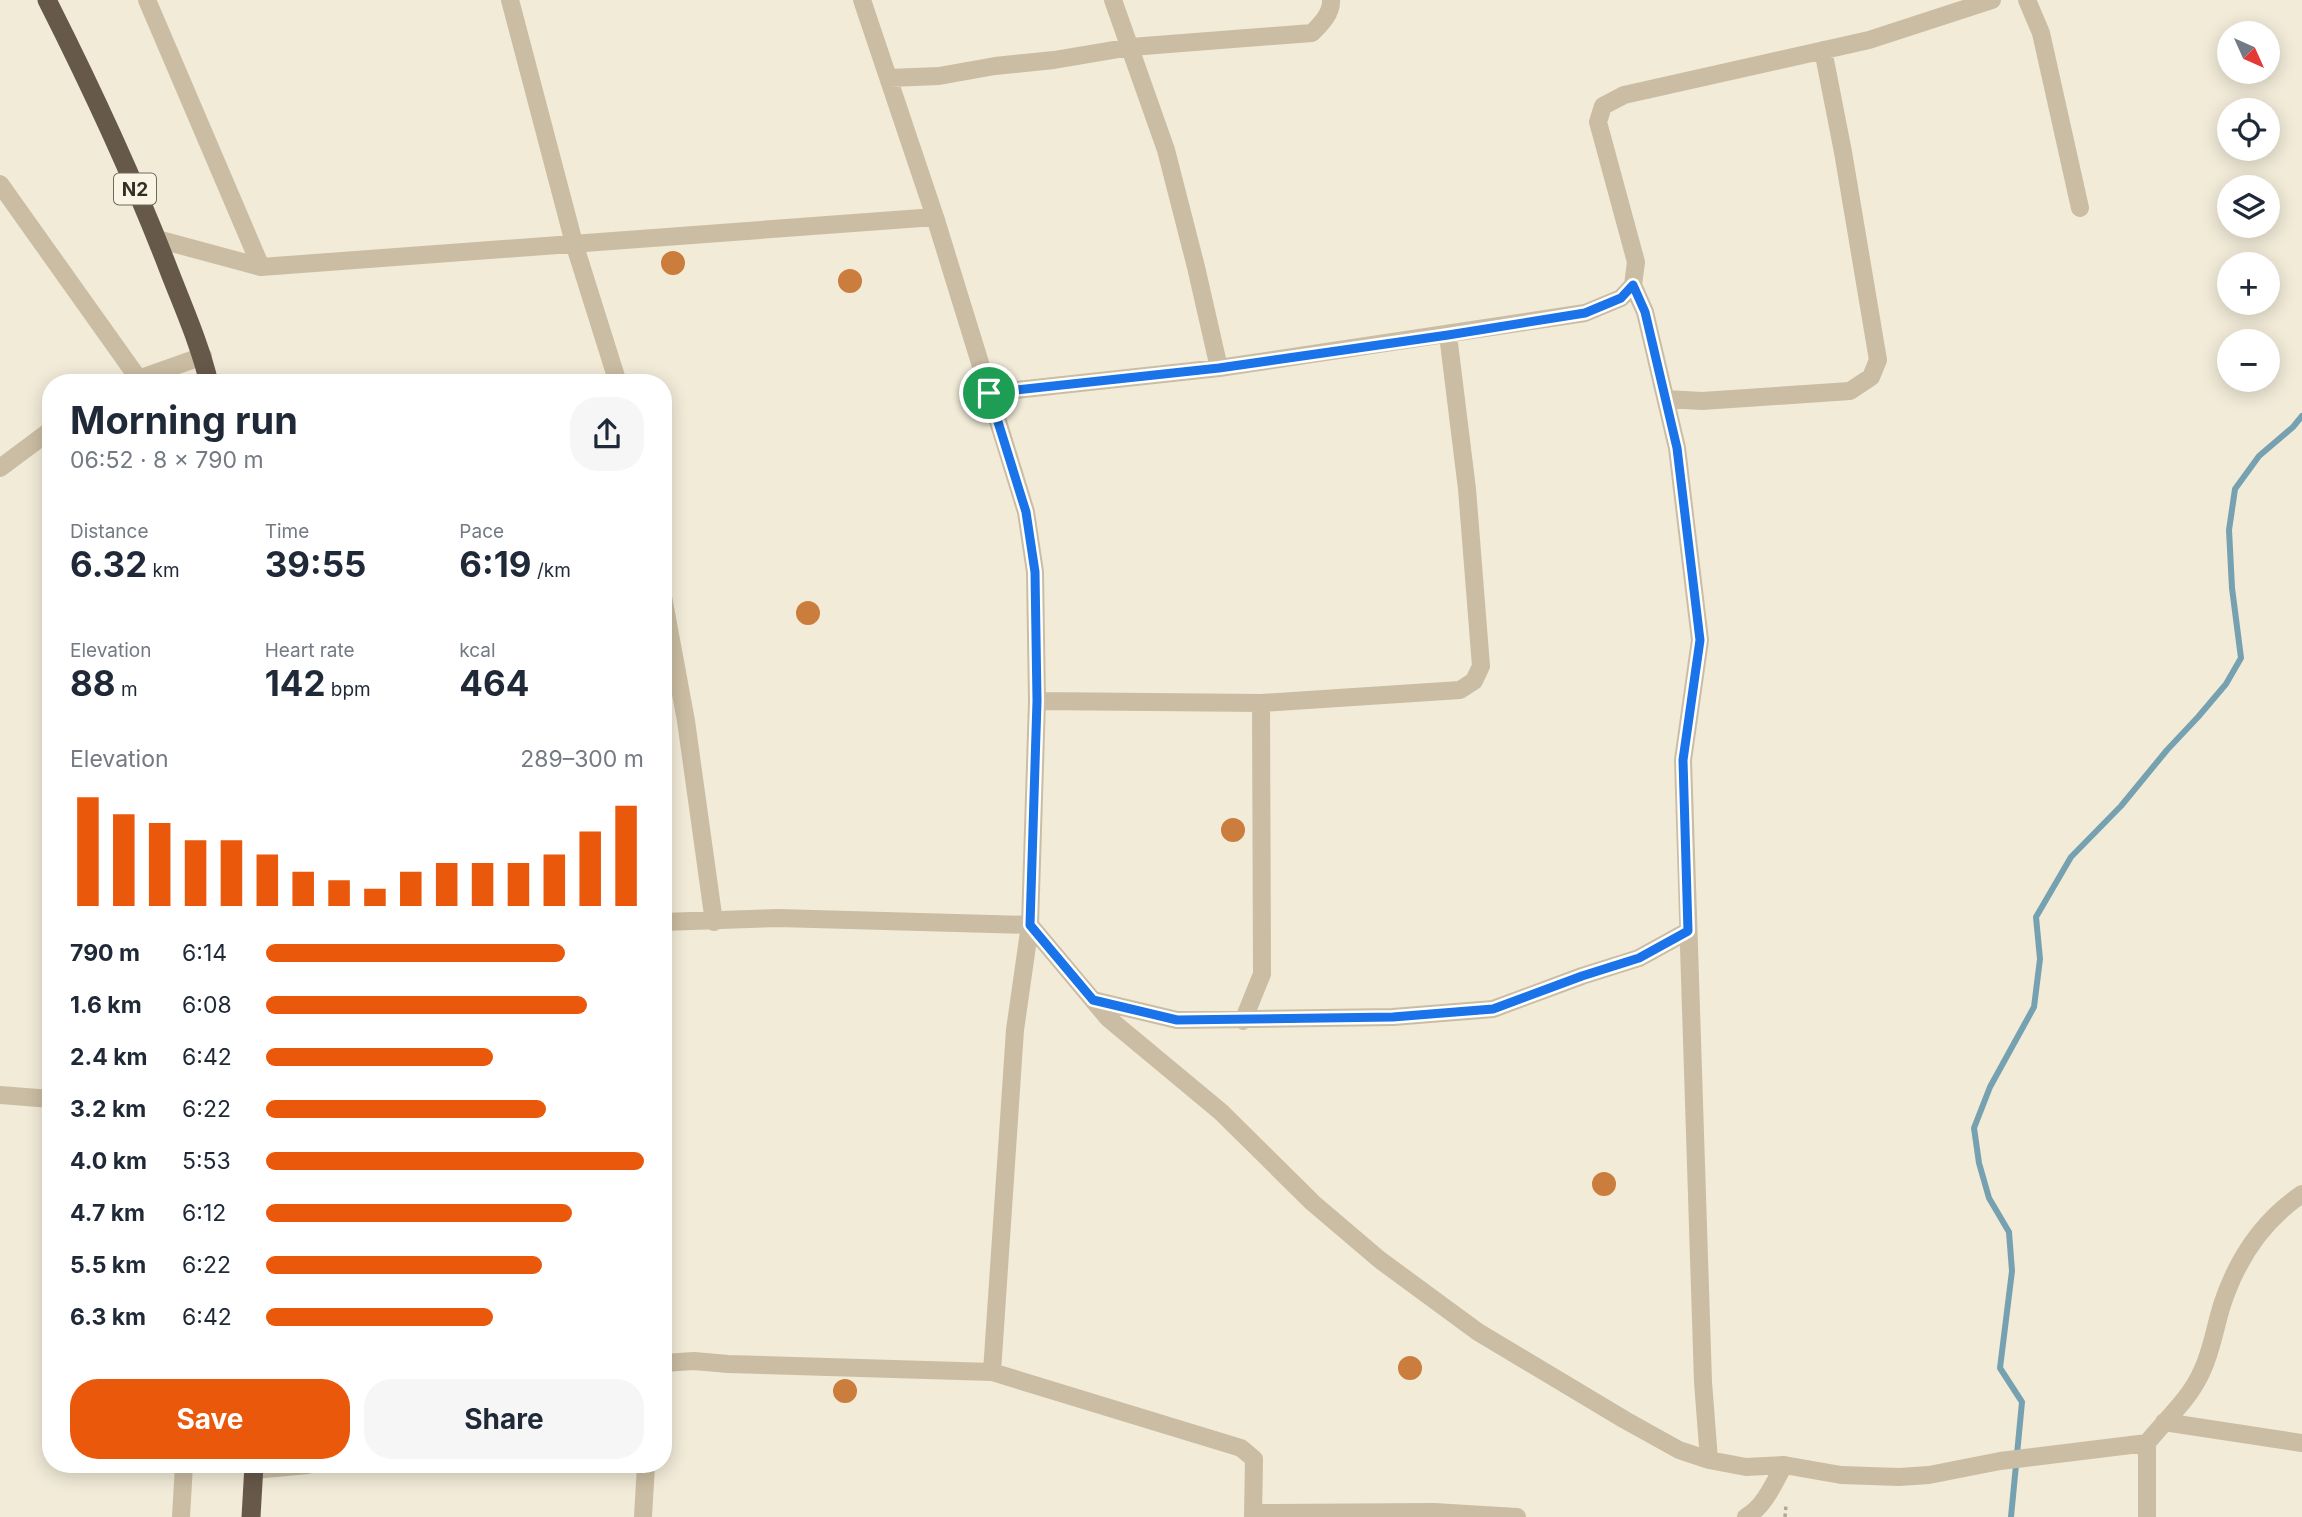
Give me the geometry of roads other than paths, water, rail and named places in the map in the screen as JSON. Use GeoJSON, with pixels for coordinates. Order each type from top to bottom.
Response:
{"type":"FeatureCollection","features":[{"type":"Feature","properties":{"kind":"highway","name":"N2"},"geometry":{"type":"LineString","coordinates":[[47,0],[99,104],[157,239],[203,356],[207,374]]}},
{"type":"Feature","properties":{"kind":"highway"},"geometry":{"type":"LineString","coordinates":[[251,1517],[254,1473]]}},
{"type":"Feature","properties":{"kind":"street"},"geometry":{"type":"LineString","coordinates":[[147,0],[261,267]]}},
{"type":"Feature","properties":{"kind":"street"},"geometry":{"type":"LineString","coordinates":[[510,0],[574,243],[615,374]]}},
{"type":"Feature","properties":{"kind":"street"},"geometry":{"type":"LineString","coordinates":[[862,0],[935,217],[1026,512],[1035,572],[1037,701],[1030,925],[1015,1030],[992,1372]]}},
{"type":"Feature","properties":{"kind":"street"},"geometry":{"type":"LineString","coordinates":[[1114,0],[1166,150],[1219,368]]}},
{"type":"Feature","properties":{"kind":"street"},"geometry":{"type":"LineString","coordinates":[[889,78],[939,76],[1131,47],[1312,33],[1322,23],[1332,4],[1331,0]]}},
{"type":"Feature","properties":{"kind":"street"},"geometry":{"type":"LineString","coordinates":[[1709,1460],[1703,1382],[1683,760],[1700,640],[1677,448],[1645,312],[1633,285],[1636,262],[1598,122],[1603,106],[1624,95],[1869,40],[1992,0]]}},
{"type":"Feature","properties":{"kind":"street"},"geometry":{"type":"LineString","coordinates":[[2027,0],[2041,33],[2080,208]]}},
{"type":"Feature","properties":{"kind":"street"},"geometry":{"type":"LineString","coordinates":[[1666,399],[1702,401],[1850,391],[1871,377],[1878,360],[1823,50]]}},
{"type":"Feature","properties":{"kind":"street"},"geometry":{"type":"LineString","coordinates":[[0,184],[129,374]]}},
{"type":"Feature","properties":{"kind":"street"},"geometry":{"type":"LineString","coordinates":[[157,239],[261,267],[935,217]]}},
{"type":"Feature","properties":{"kind":"street"},"geometry":{"type":"LineString","coordinates":[[989,393],[1219,368],[1585,313],[1621,298],[1633,285]]}},
{"type":"Feature","properties":{"kind":"street"},"geometry":{"type":"LineString","coordinates":[[1037,701],[1261,703],[1460,690],[1474,681],[1481,666],[1467,489],[1448,335]]}},
{"type":"Feature","properties":{"kind":"street"},"geometry":{"type":"LineString","coordinates":[[155,374],[203,356]]}},
{"type":"Feature","properties":{"kind":"street"},"geometry":{"type":"LineString","coordinates":[[0,468],[42,437]]}},
{"type":"Feature","properties":{"kind":"street"},"geometry":{"type":"LineString","coordinates":[[672,645],[686,720],[714,922]]}},
{"type":"Feature","properties":{"kind":"street"},"geometry":{"type":"LineString","coordinates":[[1243,1021],[1262,974],[1261,703]]}},
{"type":"Feature","properties":{"kind":"street"},"geometry":{"type":"LineString","coordinates":[[672,922],[778,918],[1030,925],[1108,1018],[1221,1112],[1313,1203],[1380,1260],[1490,1339],[1679,1450],[1709,1460],[1746,1467],[1784,1465],[1841,1475],[1899,1477],[1929,1475],[2000,1461],[2147,1443]]}},
{"type":"Feature","properties":{"kind":"street"},"geometry":{"type":"LineString","coordinates":[[1093,1000],[1177,1020],[1393,1017],[1493,1009],[1639,958],[1688,931]]}},
{"type":"Feature","properties":{"kind":"street"},"geometry":{"type":"LineString","coordinates":[[0,1095],[42,1098]]}},
{"type":"Feature","properties":{"kind":"street"},"geometry":{"type":"LineString","coordinates":[[2147,1517],[2147,1443],[2184,1400],[2202,1372],[2222,1304],[2244,1256],[2273,1217],[2302,1194]]}},
{"type":"Feature","properties":{"kind":"street"},"geometry":{"type":"LineString","coordinates":[[672,1362],[992,1372],[1241,1448],[1254,1459],[1253,1515],[1434,1512],[1517,1517]]}},
{"type":"Feature","properties":{"kind":"street"},"geometry":{"type":"LineString","coordinates":[[2164,1422],[2302,1443]]}},
{"type":"Feature","properties":{"kind":"street"},"geometry":{"type":"LineString","coordinates":[[1746,1517],[1755,1512],[1784,1465]]}},
{"type":"Feature","properties":{"kind":"street"},"geometry":{"type":"LineString","coordinates":[[181,1517],[184,1473]]}},
{"type":"Feature","properties":{"kind":"street"},"geometry":{"type":"LineString","coordinates":[[643,1517],[646,1473]]}},
{"type":"Feature","properties":{"kind":"waterway"},"geometry":{"type":"LineString","coordinates":[[2011,1517],[2022,1402],[2000,1368],[2012,1271],[2009,1232],[1989,1198],[1979,1163],[1974,1128],[1990,1087],[2034,1007],[2040,959],[2036,917],[2071,857],[2121,806],[2198,717],[2226,684],[2241,658],[2232,588],[2229,530],[2235,489],[2259,456],[2302,416]]}}]}
